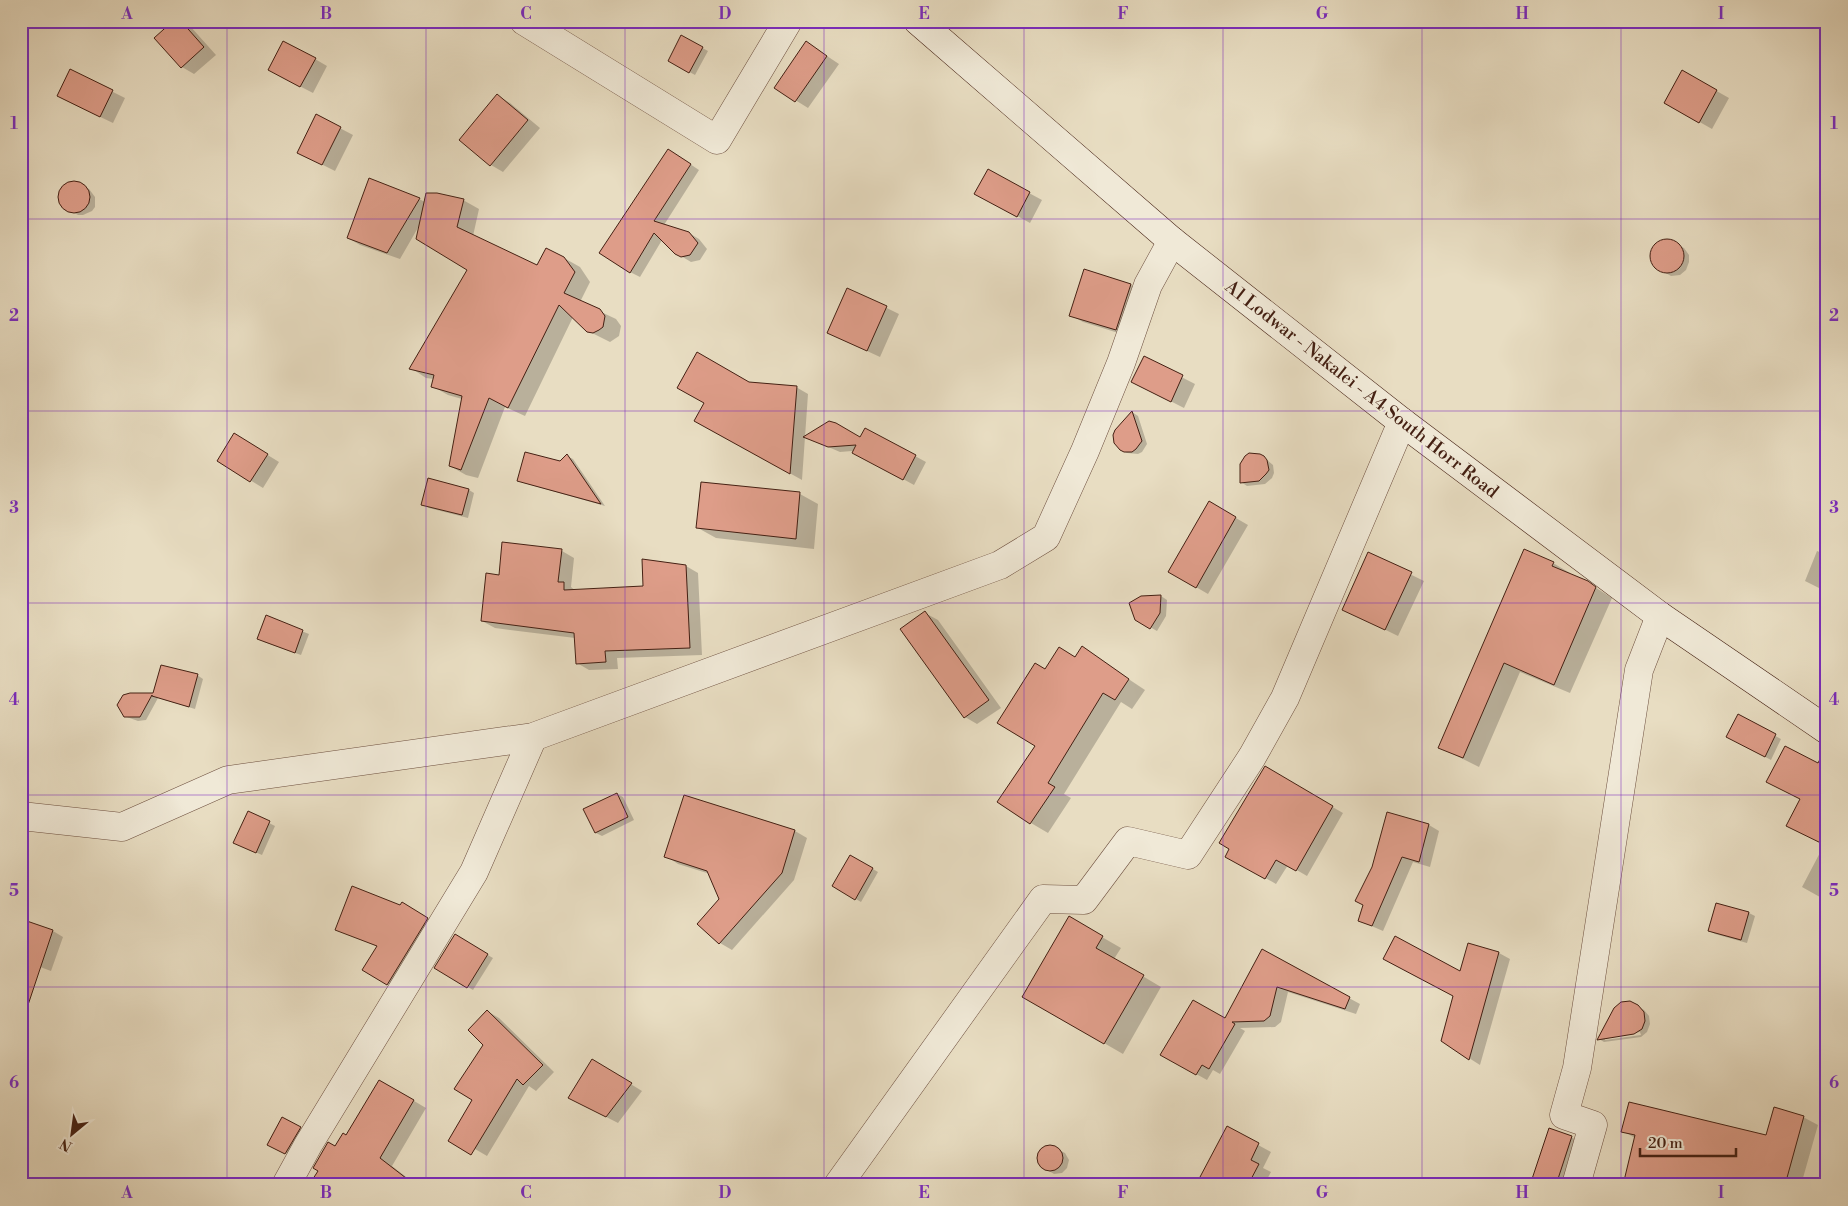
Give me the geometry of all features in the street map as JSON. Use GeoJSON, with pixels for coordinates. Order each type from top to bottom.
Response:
{"type":"FeatureCollection","features":[{"type":"Feature","properties":{"kind":"street"},"geometry":{"type":"LineString","coordinates":[[524,21],[717,140],[788,21]]}},
{"type":"Feature","properties":{"kind":"street","name":"A1 Lodwar - Nakalei - A4 South Horr Road"},"geometry":{"type":"LineString","coordinates":[[918,21],[1172,241],[1402,422],[1660,616],[1827,730]]}},
{"type":"Feature","properties":{"kind":"street"},"geometry":{"type":"LineString","coordinates":[[21,816],[122,827],[228,780],[533,737],[1000,565],[1046,537],[1085,451],[1121,363],[1148,285],[1172,241]]}},
{"type":"Feature","properties":{"kind":"street"},"geometry":{"type":"LineString","coordinates":[[838,1185],[1043,899],[1084,900],[1128,841],[1188,855],[1252,757],[1285,698],[1402,422]]}},
{"type":"Feature","properties":{"kind":"street"},"geometry":{"type":"LineString","coordinates":[[1576,1185],[1593,1125],[1564,1115],[1576,1068],[1639,670],[1660,616]]}},
{"type":"Feature","properties":{"kind":"street"},"geometry":{"type":"LineString","coordinates":[[286,1185],[308,1145],[474,872],[533,737]]}},
{"type":"Feature","properties":{"kind":"building"},"geometry":{"type":"Polygon","coordinates":[[[173,21],[181,21],[204,47],[181,68],[154,38],[173,21]]]}},
{"type":"Feature","properties":{"kind":"building"},"geometry":{"type":"Polygon","coordinates":[[[681,35],[703,47],[689,73],[668,61],[681,35]]]}},
{"type":"Feature","properties":{"kind":"building"},"geometry":{"type":"Polygon","coordinates":[[[283,41],[316,58],[300,87],[268,70],[283,41]]]}},
{"type":"Feature","properties":{"kind":"building"},"geometry":{"type":"Polygon","coordinates":[[[806,41],[827,56],[795,102],[774,88],[806,41]]]}},
{"type":"Feature","properties":{"kind":"building"},"geometry":{"type":"Polygon","coordinates":[[[70,69],[113,90],[100,117],[57,96],[70,69]]]}},
{"type":"Feature","properties":{"kind":"building"},"geometry":{"type":"Polygon","coordinates":[[[1682,70],[1717,90],[1699,123],[1664,103],[1682,70]]]}},
{"type":"Feature","properties":{"kind":"building"},"geometry":{"type":"Polygon","coordinates":[[[497,94],[528,120],[490,166],[459,140],[497,94]]]}},
{"type":"Feature","properties":{"kind":"building"},"geometry":{"type":"Polygon","coordinates":[[[316,114],[341,127],[322,165],[297,153],[316,114]]]}},
{"type":"Feature","properties":{"kind":"building"},"geometry":{"type":"Polygon","coordinates":[[[668,149],[691,164],[654,221],[689,232],[698,243],[690,255],[681,257],[675,254],[654,233],[630,273],[599,253],[668,149]]]}},
{"type":"Feature","properties":{"kind":"building"},"geometry":{"type":"Polygon","coordinates":[[[988,169],[1030,192],[1017,217],[974,194],[988,169]]]}},
{"type":"Feature","properties":{"kind":"building"},"geometry":{"type":"Polygon","coordinates":[[[369,178],[420,198],[387,253],[347,238],[369,178]]]}},
{"type":"Feature","properties":{"kind":"building"},"geometry":{"type":"Polygon","coordinates":[[[74,181],[80,182],[85,186],[89,191],[89,203],[85,208],[80,212],[74,213],[68,212],[63,208],[59,203],[58,197],[59,191],[63,186],[68,182],[74,181]]]}},
{"type":"Feature","properties":{"kind":"building"},"geometry":{"type":"Polygon","coordinates":[[[426,193],[437,193],[464,199],[457,227],[537,265],[546,248],[564,257],[575,272],[564,293],[600,309],[605,316],[603,327],[593,333],[587,332],[559,305],[508,408],[489,398],[461,470],[449,466],[462,396],[431,387],[434,375],[409,369],[467,270],[416,239],[426,193]]]}},
{"type":"Feature","properties":{"kind":"building"},"geometry":{"type":"Polygon","coordinates":[[[1667,239],[1679,244],[1684,256],[1679,268],[1667,273],[1655,268],[1650,256],[1655,244],[1667,239]]]}},
{"type":"Feature","properties":{"kind":"building"},"geometry":{"type":"Polygon","coordinates":[[[1084,269],[1131,284],[1116,330],[1069,316],[1084,269]]]}},
{"type":"Feature","properties":{"kind":"building"},"geometry":{"type":"Polygon","coordinates":[[[847,288],[887,306],[867,351],[827,333],[847,288]]]}},
{"type":"Feature","properties":{"kind":"building"},"geometry":{"type":"Polygon","coordinates":[[[697,352],[749,382],[797,386],[790,474],[694,421],[704,403],[677,388],[697,352]]]}},
{"type":"Feature","properties":{"kind":"building"},"geometry":{"type":"Polygon","coordinates":[[[1144,356],[1183,375],[1171,402],[1131,382],[1144,356]]]}},
{"type":"Feature","properties":{"kind":"building"},"geometry":{"type":"Polygon","coordinates":[[[1132,411],[1142,441],[1132,452],[1124,452],[1114,443],[1113,435],[1115,430],[1132,411]]]}},
{"type":"Feature","properties":{"kind":"building"},"geometry":{"type":"Polygon","coordinates":[[[829,421],[860,437],[865,428],[916,455],[903,480],[852,453],[856,445],[828,447],[803,437],[829,421]]]}},
{"type":"Feature","properties":{"kind":"building"},"geometry":{"type":"Polygon","coordinates":[[[234,433],[268,454],[250,482],[217,461],[234,433]]]}},
{"type":"Feature","properties":{"kind":"building"},"geometry":{"type":"Polygon","coordinates":[[[525,452],[560,461],[567,454],[601,504],[517,481],[525,452]]]}},
{"type":"Feature","properties":{"kind":"building"},"geometry":{"type":"Polygon","coordinates":[[[1249,453],[1264,456],[1269,470],[1259,481],[1240,483],[1240,464],[1249,453]]]}},
{"type":"Feature","properties":{"kind":"building"},"geometry":{"type":"Polygon","coordinates":[[[428,478],[469,489],[462,515],[421,505],[428,478]]]}},
{"type":"Feature","properties":{"kind":"building"},"geometry":{"type":"Polygon","coordinates":[[[701,482],[800,492],[796,539],[696,528],[701,482]]]}},
{"type":"Feature","properties":{"kind":"building"},"geometry":{"type":"Polygon","coordinates":[[[1209,501],[1236,517],[1196,588],[1168,572],[1209,501]]]}},
{"type":"Feature","properties":{"kind":"building"},"geometry":{"type":"Polygon","coordinates":[[[502,542],[562,549],[558,582],[564,582],[564,590],[643,586],[642,559],[686,565],[690,648],[605,651],[606,662],[576,664],[574,633],[481,621],[486,573],[499,575],[502,542]]]}},
{"type":"Feature","properties":{"kind":"building"},"geometry":{"type":"Polygon","coordinates":[[[1524,549],[1554,562],[1552,566],[1588,581],[1596,587],[1554,685],[1504,663],[1463,758],[1438,748],[1524,549]]]}},
{"type":"Feature","properties":{"kind":"building"},"geometry":{"type":"Polygon","coordinates":[[[1368,552],[1412,572],[1385,630],[1342,610],[1368,552]]]}},
{"type":"Feature","properties":{"kind":"building"},"geometry":{"type":"Polygon","coordinates":[[[1161,595],[1160,613],[1150,629],[1135,620],[1129,603],[1141,596],[1161,595]]]}},
{"type":"Feature","properties":{"kind":"building"},"geometry":{"type":"Polygon","coordinates":[[[925,611],[989,700],[964,718],[900,629],[925,611]]]}},
{"type":"Feature","properties":{"kind":"building"},"geometry":{"type":"Polygon","coordinates":[[[266,615],[303,630],[295,653],[257,639],[266,615]]]}},
{"type":"Feature","properties":{"kind":"building"},"geometry":{"type":"Polygon","coordinates":[[[1082,646],[1129,679],[1115,700],[1103,693],[1048,783],[1055,787],[1030,824],[997,802],[1035,746],[997,723],[1035,663],[1045,669],[1059,647],[1075,657],[1082,646]]]}},
{"type":"Feature","properties":{"kind":"building"},"geometry":{"type":"Polygon","coordinates":[[[161,665],[198,674],[189,707],[152,695],[140,717],[124,717],[117,705],[123,695],[130,693],[153,693],[161,665]]]}},
{"type":"Feature","properties":{"kind":"building"},"geometry":{"type":"Polygon","coordinates":[[[1738,714],[1776,734],[1765,757],[1726,737],[1738,714]]]}},
{"type":"Feature","properties":{"kind":"building"},"geometry":{"type":"Polygon","coordinates":[[[1785,746],[1818,763],[1827,746],[1827,846],[1786,826],[1800,799],[1766,782],[1785,746]]]}},
{"type":"Feature","properties":{"kind":"building"},"geometry":{"type":"Polygon","coordinates":[[[1265,766],[1333,806],[1296,871],[1276,860],[1265,879],[1225,857],[1229,849],[1219,843],[1265,766]]]}},
{"type":"Feature","properties":{"kind":"building"},"geometry":{"type":"Polygon","coordinates":[[[617,793],[628,817],[595,833],[583,809],[617,793]]]}},
{"type":"Feature","properties":{"kind":"building"},"geometry":{"type":"Polygon","coordinates":[[[684,795],[795,830],[782,873],[719,944],[697,924],[719,899],[707,871],[664,857],[684,795]]]}},
{"type":"Feature","properties":{"kind":"building"},"geometry":{"type":"Polygon","coordinates":[[[248,811],[270,821],[256,853],[233,843],[248,811]]]}},
{"type":"Feature","properties":{"kind":"building"},"geometry":{"type":"Polygon","coordinates":[[[1387,812],[1429,824],[1419,862],[1402,857],[1372,926],[1358,921],[1363,905],[1355,901],[1372,867],[1387,812]]]}},
{"type":"Feature","properties":{"kind":"building"},"geometry":{"type":"Polygon","coordinates":[[[850,855],[873,868],[855,900],[832,886],[850,855]]]}},
{"type":"Feature","properties":{"kind":"building"},"geometry":{"type":"Polygon","coordinates":[[[352,886],[400,905],[402,902],[428,918],[387,985],[362,970],[377,946],[335,930],[352,886]]]}},
{"type":"Feature","properties":{"kind":"building"},"geometry":{"type":"Polygon","coordinates":[[[1716,903],[1749,912],[1741,940],[1708,931],[1716,903]]]}},
{"type":"Feature","properties":{"kind":"building"},"geometry":{"type":"Polygon","coordinates":[[[1069,916],[1103,936],[1096,948],[1144,975],[1104,1044],[1022,997],[1069,916]]]}},
{"type":"Feature","properties":{"kind":"building"},"geometry":{"type":"Polygon","coordinates":[[[21,919],[53,930],[26,1011],[21,1010],[21,919]]]}},
{"type":"Feature","properties":{"kind":"building"},"geometry":{"type":"Polygon","coordinates":[[[455,934],[488,954],[467,988],[434,968],[455,934]]]}},
{"type":"Feature","properties":{"kind":"building"},"geometry":{"type":"Polygon","coordinates":[[[1395,936],[1460,971],[1468,943],[1499,952],[1469,1060],[1441,1041],[1453,996],[1383,959],[1395,936]]]}},
{"type":"Feature","properties":{"kind":"building"},"geometry":{"type":"Polygon","coordinates":[[[1262,949],[1350,997],[1345,1009],[1277,987],[1270,1016],[1264,1021],[1232,1022],[1235,1024],[1209,1069],[1202,1065],[1196,1075],[1160,1055],[1193,1000],[1225,1018],[1262,949]]]}},
{"type":"Feature","properties":{"kind":"building"},"geometry":{"type":"Polygon","coordinates":[[[1630,1001],[1638,1005],[1644,1012],[1645,1021],[1642,1029],[1634,1034],[1597,1040],[1614,1008],[1621,1002],[1630,1001]]]}},
{"type":"Feature","properties":{"kind":"building"},"geometry":{"type":"Polygon","coordinates":[[[487,1010],[543,1065],[523,1085],[517,1079],[471,1155],[448,1141],[472,1100],[454,1089],[483,1045],[468,1030],[487,1010]]]}},
{"type":"Feature","properties":{"kind":"building"},"geometry":{"type":"Polygon","coordinates":[[[592,1059],[632,1083],[606,1117],[568,1098],[592,1059]]]}},
{"type":"Feature","properties":{"kind":"building"},"geometry":{"type":"Polygon","coordinates":[[[379,1080],[414,1100],[380,1158],[415,1185],[309,1185],[318,1171],[313,1168],[328,1142],[335,1146],[343,1133],[346,1135],[379,1080]]]}},
{"type":"Feature","properties":{"kind":"building"},"geometry":{"type":"Polygon","coordinates":[[[1629,1102],[1766,1135],[1774,1107],[1804,1116],[1785,1185],[1623,1185],[1635,1135],[1621,1132],[1629,1102]]]}},
{"type":"Feature","properties":{"kind":"building"},"geometry":{"type":"Polygon","coordinates":[[[282,1117],[301,1127],[285,1154],[267,1145],[282,1117]]]}},
{"type":"Feature","properties":{"kind":"building"},"geometry":{"type":"Polygon","coordinates":[[[1227,1126],[1259,1143],[1251,1160],[1259,1164],[1248,1185],[1214,1185],[1200,1177],[1227,1126]]]}},
{"type":"Feature","properties":{"kind":"building"},"geometry":{"type":"Polygon","coordinates":[[[1549,1128],[1572,1136],[1556,1185],[1530,1185],[1549,1128]]]}},
{"type":"Feature","properties":{"kind":"building"},"geometry":{"type":"Polygon","coordinates":[[[1050,1145],[1059,1149],[1063,1158],[1059,1167],[1050,1171],[1041,1167],[1037,1158],[1041,1149],[1050,1145]]]}}]}
